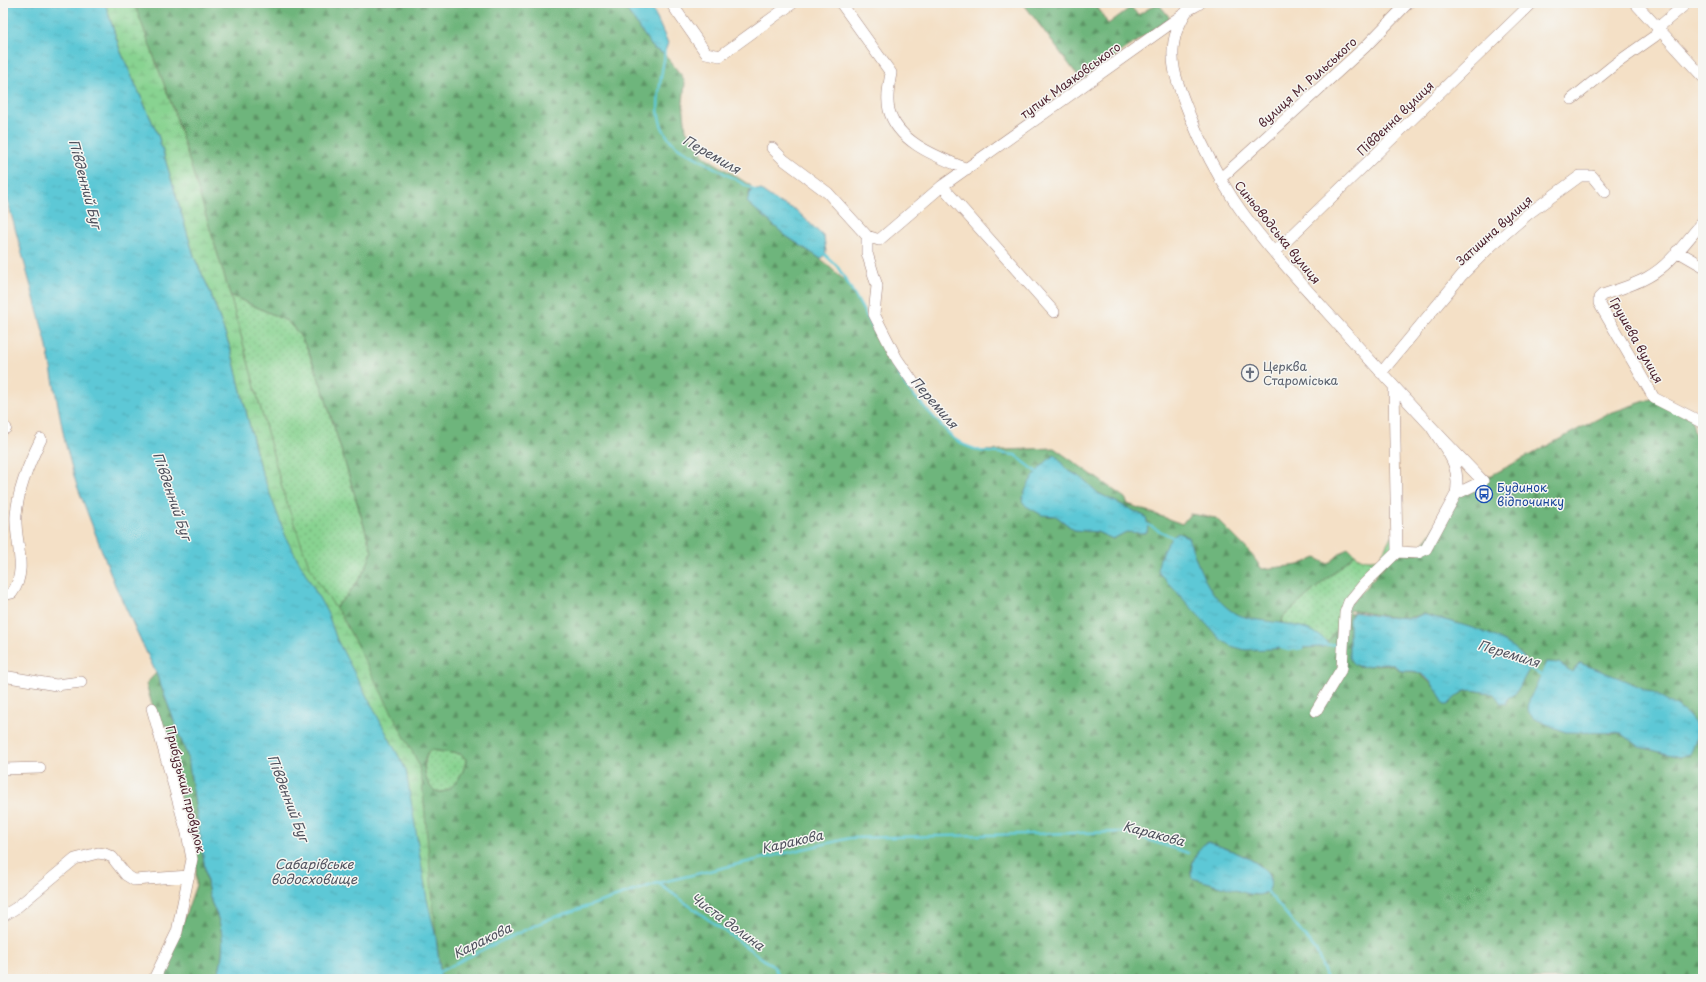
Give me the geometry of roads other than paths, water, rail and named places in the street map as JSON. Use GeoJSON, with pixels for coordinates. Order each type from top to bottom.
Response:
{"type":"FeatureCollection","features":[{"type":"Feature","properties":{"kind":"street"},"geometry":{"type":"LineString","coordinates":[[671,3],[706,53],[720,56],[793,3]]}},
{"type":"Feature","properties":{"kind":"street"},"geometry":{"type":"LineString","coordinates":[[841,3],[891,73],[888,98],[889,110],[895,123],[903,133],[918,146],[944,160],[967,169]]}},
{"type":"Feature","properties":{"kind":"street"},"geometry":{"type":"LineString","coordinates":[[1187,11],[1200,3]]}},
{"type":"Feature","properties":{"kind":"street","name":"вулиця М. Рильського"},"geometry":{"type":"LineString","coordinates":[[1220,179],[1365,47],[1408,3]]}},
{"type":"Feature","properties":{"kind":"street","name":"Південна вулиця"},"geometry":{"type":"LineString","coordinates":[[1275,252],[1532,3]]}},
{"type":"Feature","properties":{"kind":"street"},"geometry":{"type":"LineString","coordinates":[[1635,3],[1703,77]]}},
{"type":"Feature","properties":{"kind":"street"},"geometry":{"type":"LineString","coordinates":[[1572,99],[1614,65],[1655,36],[1659,29],[1687,3]]}},
{"type":"Feature","properties":{"kind":"street","name":"тупик Маяковського"},"geometry":{"type":"LineString","coordinates":[[867,236],[879,240],[942,186],[1187,11]]}},
{"type":"Feature","properties":{"kind":"street","name":"Синьоводська вулиця"},"geometry":{"type":"LineString","coordinates":[[1187,11],[1179,24],[1173,43],[1172,60],[1174,74],[1204,148],[1220,179],[1234,201],[1275,252],[1381,373],[1483,481],[1456,494]]}},
{"type":"Feature","properties":{"kind":"street"},"geometry":{"type":"LineString","coordinates":[[772,148],[784,160],[828,193],[867,236],[867,253],[877,286],[874,314],[897,359],[913,382]]}},
{"type":"Feature","properties":{"kind":"street","name":"Затишна вулиця"},"geometry":{"type":"LineString","coordinates":[[1381,373],[1462,275],[1528,214],[1580,176],[1592,176],[1606,192]]}},
{"type":"Feature","properties":{"kind":"street"},"geometry":{"type":"LineString","coordinates":[[942,186],[1054,312]]}},
{"type":"Feature","properties":{"kind":"street","name":"Грушева вулиця"},"geometry":{"type":"LineString","coordinates":[[1703,222],[1668,262],[1657,272],[1647,278],[1602,295],[1599,298],[1599,303],[1654,398],[1703,423]]}},
{"type":"Feature","properties":{"kind":"street"},"geometry":{"type":"LineString","coordinates":[[1677,251],[1703,266]]}},
{"type":"Feature","properties":{"kind":"street"},"geometry":{"type":"LineString","coordinates":[[1394,387],[1397,552]]}},
{"type":"Feature","properties":{"kind":"street","name":"Синьоводська вулиця"},"geometry":{"type":"LineString","coordinates":[[1432,428],[1456,469],[1458,479],[1456,494]]}},
{"type":"Feature","properties":{"kind":"street"},"geometry":{"type":"LineString","coordinates":[[3,595],[12,593],[18,581],[20,555],[16,517],[17,504],[32,457],[40,439]]}},
{"type":"Feature","properties":{"kind":"street"},"geometry":{"type":"LineString","coordinates":[[1316,711],[1340,674],[1342,668],[1345,613],[1349,602],[1364,584],[1397,552],[1418,553],[1426,549],[1456,494]]}},
{"type":"Feature","properties":{"kind":"street"},"geometry":{"type":"LineString","coordinates":[[3,676],[56,685],[81,682]]}},
{"type":"Feature","properties":{"kind":"street","name":"Прибузький провулок"},"geometry":{"type":"LineString","coordinates":[[152,708],[187,833],[192,859],[177,932],[154,979]]}},
{"type":"Feature","properties":{"kind":"street"},"geometry":{"type":"LineString","coordinates":[[3,768],[40,768]]}},
{"type":"Feature","properties":{"kind":"street"},"geometry":{"type":"LineString","coordinates":[[3,916],[16,908],[75,859],[98,853],[112,857],[126,875],[134,880],[189,876]]}},
{"type":"Feature","properties":{"kind":"water","name":"Сабарівське водосховище"},"geometry":{"type":"Polygon","coordinates":[[[3,3],[105,3],[120,50],[158,135],[195,259],[209,289],[231,350],[259,464],[287,540],[328,614],[337,640],[406,770],[427,899],[436,937],[441,979],[217,979],[222,952],[222,932],[209,895],[188,758],[156,673],[115,585],[76,483],[65,442],[46,342],[3,184],[3,3]]]}},
{"type":"Feature","properties":{"kind":"water"},"geometry":{"type":"Polygon","coordinates":[[[622,3],[650,3],[668,43],[664,54],[653,48],[622,3]]]}},
{"type":"Feature","properties":{"kind":"water"},"geometry":{"type":"Polygon","coordinates":[[[751,190],[761,190],[778,202],[796,210],[824,237],[826,252],[821,259],[786,236],[747,202],[751,190]]]}},
{"type":"Feature","properties":{"kind":"water"},"geometry":{"type":"Polygon","coordinates":[[[1055,454],[1066,469],[1083,479],[1098,493],[1146,517],[1148,525],[1147,532],[1126,532],[1113,539],[1097,532],[1074,530],[1056,516],[1042,515],[1026,506],[1022,501],[1030,481],[1039,469],[1055,454]]]}},
{"type":"Feature","properties":{"kind":"water"},"geometry":{"type":"Polygon","coordinates":[[[1178,533],[1188,537],[1208,586],[1221,603],[1230,610],[1253,619],[1295,625],[1308,629],[1320,636],[1329,645],[1323,647],[1245,650],[1231,646],[1220,639],[1159,573],[1158,568],[1163,551],[1170,540],[1178,533]]]}},
{"type":"Feature","properties":{"kind":"water"},"geometry":{"type":"Polygon","coordinates":[[[1354,612],[1385,617],[1413,618],[1423,614],[1467,626],[1498,638],[1511,646],[1522,656],[1530,668],[1516,693],[1508,698],[1506,704],[1501,703],[1494,694],[1469,690],[1459,694],[1448,705],[1444,705],[1430,681],[1415,671],[1402,671],[1394,665],[1385,663],[1362,667],[1352,663],[1349,657],[1349,619],[1354,612]]]}},
{"type":"Feature","properties":{"kind":"water"},"geometry":{"type":"Polygon","coordinates":[[[1547,662],[1559,663],[1572,672],[1580,663],[1644,688],[1677,706],[1695,725],[1697,733],[1696,740],[1690,754],[1680,757],[1640,747],[1621,733],[1565,732],[1533,718],[1528,711],[1529,700],[1547,662]]]}},
{"type":"Feature","properties":{"kind":"water"},"geometry":{"type":"Polygon","coordinates":[[[1208,842],[1239,854],[1260,866],[1267,874],[1270,882],[1268,892],[1260,895],[1249,894],[1192,878],[1191,869],[1197,852],[1204,844],[1208,842]]]}},
{"type":"Feature","properties":{"kind":"waterway","name":"Перемиля"},"geometry":{"type":"LineString","coordinates":[[664,49],[665,57],[658,103],[660,123],[664,132],[679,148],[756,191]]}},
{"type":"Feature","properties":{"kind":"waterway","name":"Перемиля"},"geometry":{"type":"LineString","coordinates":[[823,253],[837,266],[849,285],[906,387],[953,438],[964,445],[980,451],[1015,455],[1038,473]]}},
{"type":"Feature","properties":{"kind":"waterway","name":"Перемиля"},"geometry":{"type":"LineString","coordinates":[[1146,524],[1174,538]]}},
{"type":"Feature","properties":{"kind":"waterway","name":"Перемиля"},"geometry":{"type":"LineString","coordinates":[[1326,645],[1338,644]]}},
{"type":"Feature","properties":{"kind":"waterway","name":"Перемиля"},"geometry":{"type":"LineString","coordinates":[[1281,648],[1288,650],[1303,648]]}},
{"type":"Feature","properties":{"kind":"waterway","name":"Перемиля"},"geometry":{"type":"LineString","coordinates":[[1527,667],[1543,676]]}},
{"type":"Feature","properties":{"kind":"waterway","name":"Перемиля"},"geometry":{"type":"LineString","coordinates":[[1694,728],[1703,729]]}},
{"type":"Feature","properties":{"kind":"waterway","name":"Каракова"},"geometry":{"type":"LineString","coordinates":[[439,972],[486,948],[549,919],[658,883],[850,838],[1124,832],[1188,853]]}},
{"type":"Feature","properties":{"kind":"waterway","name":"Чиста долина"},"geometry":{"type":"LineString","coordinates":[[658,883],[774,967],[781,979]]}},
{"type":"Feature","properties":{"kind":"waterway","name":"Каракова"},"geometry":{"type":"LineString","coordinates":[[1267,891],[1316,950],[1327,979]]}},
{"type":"Feature","properties":{"kind":"place","name":"Церква Староміська"},"geometry":{"type":"Point","coordinates":[1250,373]}},
{"type":"Feature","properties":{"kind":"place","name":"Будинок відпочинку"},"geometry":{"type":"Point","coordinates":[1484,494]}},
{"type":"Feature","properties":{"kind":"water label","name":"Південний Буг"},"geometry":{"type":"Point","coordinates":[86,184]}},
{"type":"Feature","properties":{"kind":"water label","name":"Південний Буг"},"geometry":{"type":"Point","coordinates":[173,496]}},
{"type":"Feature","properties":{"kind":"water label","name":"Південний Буг"},"geometry":{"type":"Point","coordinates":[289,798]}}]}
